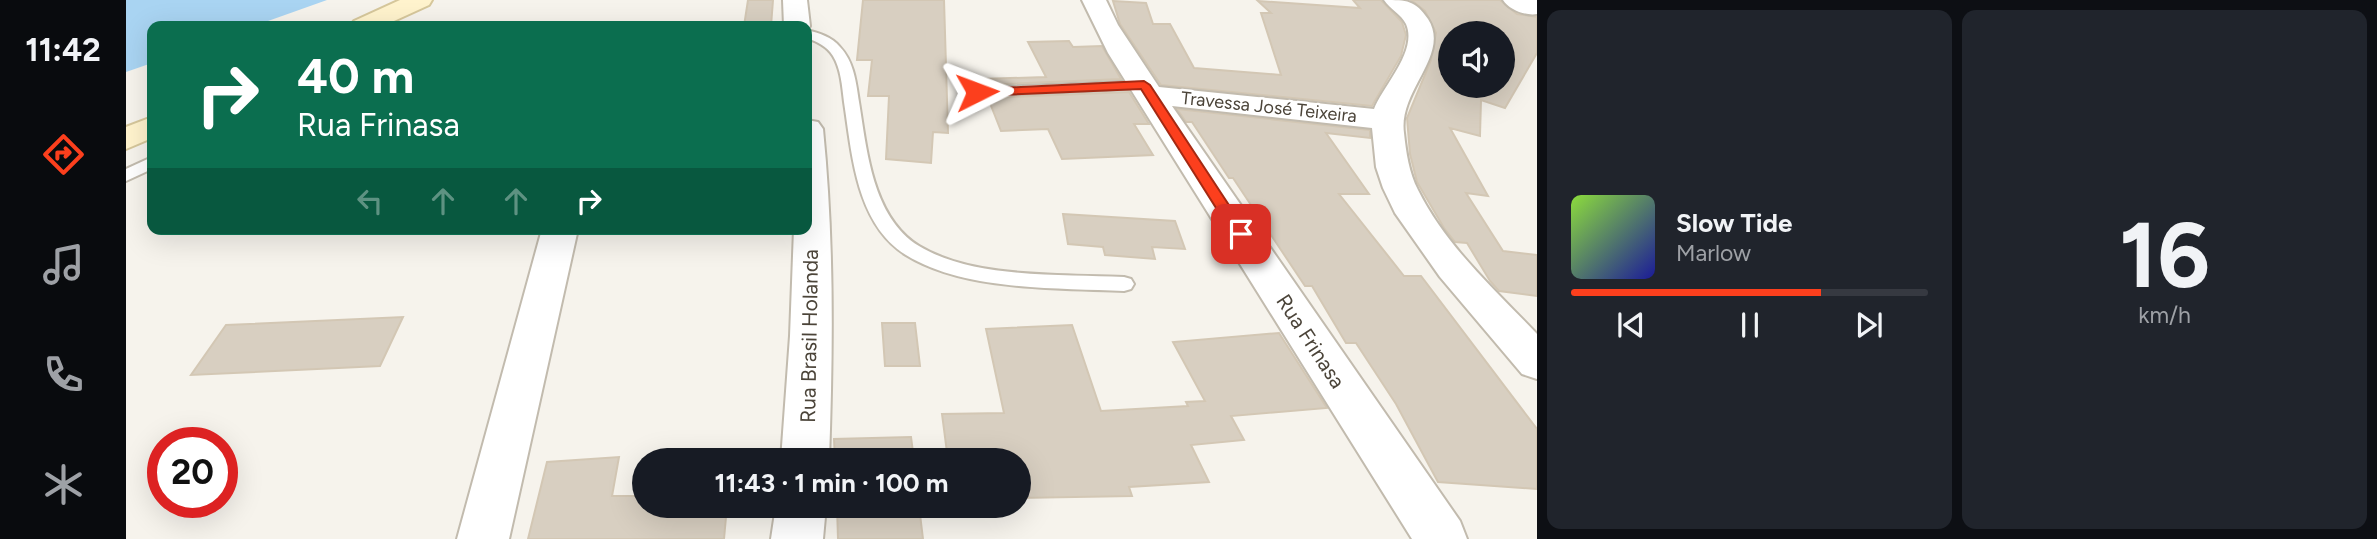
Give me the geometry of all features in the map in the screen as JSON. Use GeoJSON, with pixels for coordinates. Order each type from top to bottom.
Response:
{"type":"FeatureCollection","features":[{"type":"Feature","properties":{"kind":"main road"},"geometry":{"type":"LineString","coordinates":[[374,21],[420,0]]}},
{"type":"Feature","properties":{"kind":"main road"},"geometry":{"type":"LineString","coordinates":[[126,139],[147,128]]}},
{"type":"Feature","properties":{"kind":"street"},"geometry":{"type":"LineString","coordinates":[[795,0],[797,21]]}},
{"type":"Feature","properties":{"kind":"street","name":"Rua Frinasa"},"geometry":{"type":"LineString","coordinates":[[1094,0],[1105,25],[1441,539]]}},
{"type":"Feature","properties":{"kind":"street"},"geometry":{"type":"LineString","coordinates":[[1396,0],[1418,20],[1423,34],[1419,55],[1395,94],[1387,120],[1395,182],[1409,206],[1485,304],[1537,362]]}},
{"type":"Feature","properties":{"kind":"street"},"geometry":{"type":"LineString","coordinates":[[1515,0],[1532,8],[1537,7]]}},
{"type":"Feature","properties":{"kind":"street","name":"Travessa José Teixeira"},"geometry":{"type":"LineString","coordinates":[[1148,90],[1387,120]]}},
{"type":"Feature","properties":{"kind":"street"},"geometry":{"type":"LineString","coordinates":[[483,539],[559,235]]}},
{"type":"Feature","properties":{"kind":"street","name":"Rua Brasil Holanda"},"geometry":{"type":"LineString","coordinates":[[806,448],[813,326],[811,235]]}},
{"type":"Feature","properties":{"kind":"street"},"geometry":{"type":"LineString","coordinates":[[797,539],[799,518]]}},
{"type":"Feature","properties":{"kind":"lane"},"geometry":{"type":"LineString","coordinates":[[812,36],[826,42],[839,55],[846,69],[860,158],[871,198],[891,233],[911,250],[938,264],[994,274],[1125,284]]}},
{"type":"Feature","properties":{"kind":"lane"},"geometry":{"type":"LineString","coordinates":[[977,92],[1148,90]]}},
{"type":"Feature","properties":{"kind":"lane"},"geometry":{"type":"LineString","coordinates":[[126,176],[147,165]]}},
{"type":"Feature","properties":{"kind":"water"},"geometry":{"type":"Polygon","coordinates":[[[126,0],[327,0],[268,21],[147,21],[147,65],[126,72],[126,0]]]}},
{"type":"Feature","properties":{"kind":"building"},"geometry":{"type":"Polygon","coordinates":[[[748,0],[773,0],[771,21],[745,21],[748,0]]]}},
{"type":"Feature","properties":{"kind":"building"},"geometry":{"type":"Polygon","coordinates":[[[863,0],[944,0],[948,133],[933,132],[931,163],[886,159],[889,96],[868,96],[872,60],[857,60],[863,0]]]}},
{"type":"Feature","properties":{"kind":"building"},"geometry":{"type":"Polygon","coordinates":[[[1353,0],[1381,0],[1402,22],[1406,35],[1401,56],[1372,106],[1161,85],[1120,24],[1113,1],[1146,3],[1153,24],[1170,24],[1194,68],[1281,75],[1261,13],[1271,13],[1258,1],[1360,8],[1353,0]]]}},
{"type":"Feature","properties":{"kind":"building"},"geometry":{"type":"Polygon","coordinates":[[[1411,0],[1500,0],[1517,14],[1537,17],[1537,53],[1515,91],[1515,21],[1438,21],[1438,98],[1511,98],[1505,108],[1481,100],[1480,136],[1450,128],[1488,196],[1466,193],[1503,251],[1537,255],[1537,296],[1499,291],[1467,243],[1455,242],[1444,228],[1417,182],[1410,154],[1407,118],[1431,60],[1436,33],[1425,11],[1411,0]]]}},
{"type":"Feature","properties":{"kind":"building"},"geometry":{"type":"Polygon","coordinates":[[[1069,41],[1073,47],[1102,46],[1121,79],[982,85],[980,79],[1046,77],[1028,42],[1069,41]]]}},
{"type":"Feature","properties":{"kind":"building"},"geometry":{"type":"Polygon","coordinates":[[[1129,92],[1149,124],[1134,124],[1153,155],[1062,159],[1048,129],[1001,131],[988,98],[1129,92]]]}},
{"type":"Feature","properties":{"kind":"building"},"geometry":{"type":"Polygon","coordinates":[[[1177,109],[1370,130],[1370,138],[1326,133],[1369,194],[1339,194],[1404,276],[1421,276],[1537,429],[1537,489],[1438,482],[1396,404],[1356,343],[1346,343],[1312,286],[1305,286],[1233,178],[1229,178],[1192,122],[1186,122],[1177,109]]]}},
{"type":"Feature","properties":{"kind":"building"},"geometry":{"type":"Polygon","coordinates":[[[1063,214],[1175,221],[1185,249],[1152,247],[1155,259],[1105,255],[1103,247],[1068,244],[1063,214]]]}},
{"type":"Feature","properties":{"kind":"building"},"geometry":{"type":"Polygon","coordinates":[[[403,317],[380,366],[191,375],[226,325],[403,317]]]}},
{"type":"Feature","properties":{"kind":"building"},"geometry":{"type":"Polygon","coordinates":[[[882,323],[915,323],[920,366],[885,366],[882,323]]]}},
{"type":"Feature","properties":{"kind":"building"},"geometry":{"type":"Polygon","coordinates":[[[1072,325],[1101,411],[1188,406],[1186,402],[1205,401],[1173,342],[1279,333],[1327,408],[1231,416],[1244,440],[1191,445],[1209,482],[1129,487],[1132,496],[1031,498],[1031,448],[946,448],[942,414],[1004,413],[986,329],[1072,325]]]}},
{"type":"Feature","properties":{"kind":"building"},"geometry":{"type":"Polygon","coordinates":[[[911,437],[912,448],[834,448],[834,439],[911,437]]]}},
{"type":"Feature","properties":{"kind":"building"},"geometry":{"type":"Polygon","coordinates":[[[619,457],[612,496],[632,496],[632,518],[726,518],[724,539],[528,539],[547,462],[619,457]]]}},
{"type":"Feature","properties":{"kind":"building"},"geometry":{"type":"Polygon","coordinates":[[[837,518],[920,518],[923,539],[838,539],[837,518]]]}},
{"type":"Feature","properties":{"kind":"route"},"geometry":{"type":"LineString","coordinates":[[977,92],[1144,85],[1241,234]]}}]}
